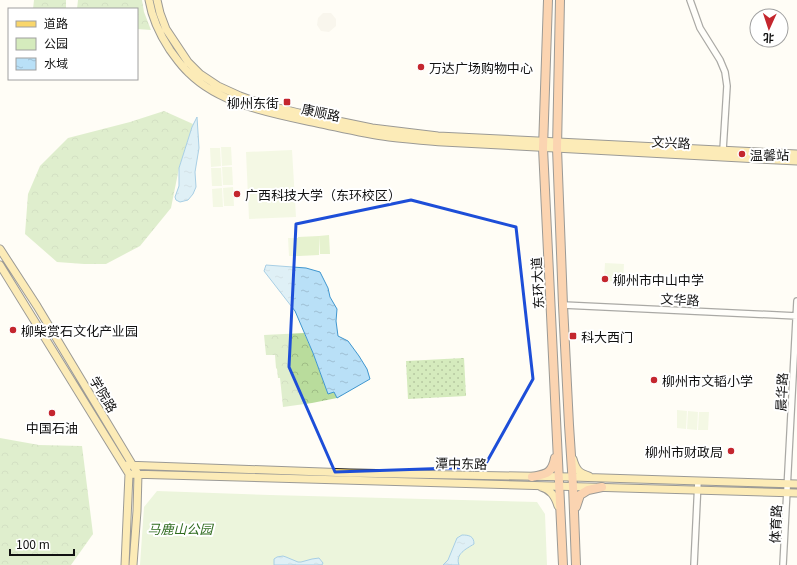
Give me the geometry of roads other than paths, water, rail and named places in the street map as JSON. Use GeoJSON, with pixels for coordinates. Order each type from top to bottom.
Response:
{"type":"FeatureCollection","features":[{"type":"Feature","properties":{"kind":"highway","name":"东环大道"},"geometry":{"type":"LineString","coordinates":[[548,0],[543,144],[563,565]]}},
{"type":"Feature","properties":{"kind":"highway","name":"东环大道"},"geometry":{"type":"LineString","coordinates":[[560,0],[557,145],[563,305],[576,565]]}},
{"type":"Feature","properties":{"kind":"highway"},"geometry":{"type":"LineString","coordinates":[[531,481],[551,470],[554,464],[557,445]]}},
{"type":"Feature","properties":{"kind":"highway"},"geometry":{"type":"LineString","coordinates":[[574,518],[576,504],[580,495],[588,490],[602,487]]}},
{"type":"Feature","properties":{"kind":"main road","name":"康顺路"},"geometry":{"type":"LineString","coordinates":[[149,0],[152,15],[158,31],[180,64],[190,75],[204,85],[232,101],[285,116],[387,137],[443,142],[543,144]]}},
{"type":"Feature","properties":{"kind":"main road","name":"康顺路"},"geometry":{"type":"LineString","coordinates":[[157,0],[160,14],[166,29],[188,62],[200,74],[218,86],[240,96],[262,104],[299,113],[372,128],[438,136],[543,144]]}},
{"type":"Feature","properties":{"kind":"main road","name":"文兴路"},"geometry":{"type":"LineString","coordinates":[[543,144],[797,161]]}},
{"type":"Feature","properties":{"kind":"main road","name":"文兴路"},"geometry":{"type":"LineString","coordinates":[[557,145],[723,150],[797,154]]}},
{"type":"Feature","properties":{"kind":"main road","name":"学院路"},"geometry":{"type":"LineString","coordinates":[[0,249],[37,306],[138,474],[133,565]]}},
{"type":"Feature","properties":{"kind":"main road","name":"学院路"},"geometry":{"type":"LineString","coordinates":[[0,265],[129,474]]}},
{"type":"Feature","properties":{"kind":"main road"},"geometry":{"type":"LineString","coordinates":[[571,453],[578,472],[587,476],[601,478]]}},
{"type":"Feature","properties":{"kind":"main road","name":"潭中东路"},"geometry":{"type":"LineString","coordinates":[[124,466],[350,473],[531,481],[559,486],[797,493]]}},
{"type":"Feature","properties":{"kind":"main road","name":"潭中东路"},"geometry":{"type":"LineString","coordinates":[[129,474],[531,481],[558,477],[572,477],[797,484]]}},
{"type":"Feature","properties":{"kind":"main road"},"geometry":{"type":"LineString","coordinates":[[124,565],[129,474]]}},
{"type":"Feature","properties":{"kind":"main road"},"geometry":{"type":"LineString","coordinates":[[531,481],[551,492],[556,498],[561,515]]}},
{"type":"Feature","properties":{"kind":"street"},"geometry":{"type":"LineString","coordinates":[[690,0],[700,28],[720,60],[725,72],[727,86],[723,150]]}},
{"type":"Feature","properties":{"kind":"street","name":"晨华路"},"geometry":{"type":"LineString","coordinates":[[788,484],[797,301]]}},
{"type":"Feature","properties":{"kind":"street","name":"文华路"},"geometry":{"type":"LineString","coordinates":[[563,305],[797,316]]}},
{"type":"Feature","properties":{"kind":"street"},"geometry":{"type":"LineString","coordinates":[[694,565],[698,481]]}},
{"type":"Feature","properties":{"kind":"street","name":"体育路"},"geometry":{"type":"LineString","coordinates":[[783,565],[788,484]]}},
{"type":"Feature","properties":{"kind":"water"},"geometry":{"type":"Polygon","coordinates":[[[197,117],[199,148],[195,172],[196,187],[188,200],[180,202],[176,200],[175,197],[179,186],[179,168],[192,127],[197,117]]]}},
{"type":"Feature","properties":{"kind":"water"},"geometry":{"type":"Polygon","coordinates":[[[266,265],[306,268],[320,272],[328,288],[330,297],[337,309],[336,321],[338,336],[348,341],[367,369],[370,379],[337,398],[334,392],[328,394],[313,353],[295,311],[264,271],[266,265]]]}},
{"type":"Feature","properties":{"kind":"water"},"geometry":{"type":"Polygon","coordinates":[[[462,535],[471,536],[474,544],[460,555],[458,561],[459,565],[443,565],[448,560],[457,538],[462,535]]]}},
{"type":"Feature","properties":{"kind":"water"},"geometry":{"type":"Polygon","coordinates":[[[283,556],[298,562],[319,558],[323,563],[322,565],[274,565],[274,559],[283,556]]]}},
{"type":"Feature","properties":{"kind":"place","name":"万达广场购物中心"},"geometry":{"type":"Point","coordinates":[421,67]}},
{"type":"Feature","properties":{"kind":"place","name":"柳州东街"},"geometry":{"type":"Point","coordinates":[287,102]}},
{"type":"Feature","properties":{"kind":"place","name":"温馨站"},"geometry":{"type":"Point","coordinates":[742,154]}},
{"type":"Feature","properties":{"kind":"place","name":"广西科技大学（东环校区）"},"geometry":{"type":"Point","coordinates":[237,194]}},
{"type":"Feature","properties":{"kind":"place","name":"柳州市中山中学"},"geometry":{"type":"Point","coordinates":[605,279]}},
{"type":"Feature","properties":{"kind":"place","name":"柳柴赏石文化产业园"},"geometry":{"type":"Point","coordinates":[13,330]}},
{"type":"Feature","properties":{"kind":"place","name":"科大西门"},"geometry":{"type":"Point","coordinates":[573,336]}},
{"type":"Feature","properties":{"kind":"place","name":"柳州市文韬小学"},"geometry":{"type":"Point","coordinates":[654,380]}},
{"type":"Feature","properties":{"kind":"place","name":"中国石油"},"geometry":{"type":"Point","coordinates":[52,413]}},
{"type":"Feature","properties":{"kind":"place","name":"柳州市财政局"},"geometry":{"type":"Point","coordinates":[731,451]}},
{"type":"Feature","properties":{"kind":"park label","name":"马鹿山公园"},"geometry":{"type":"Point","coordinates":[180,528]}}]}
